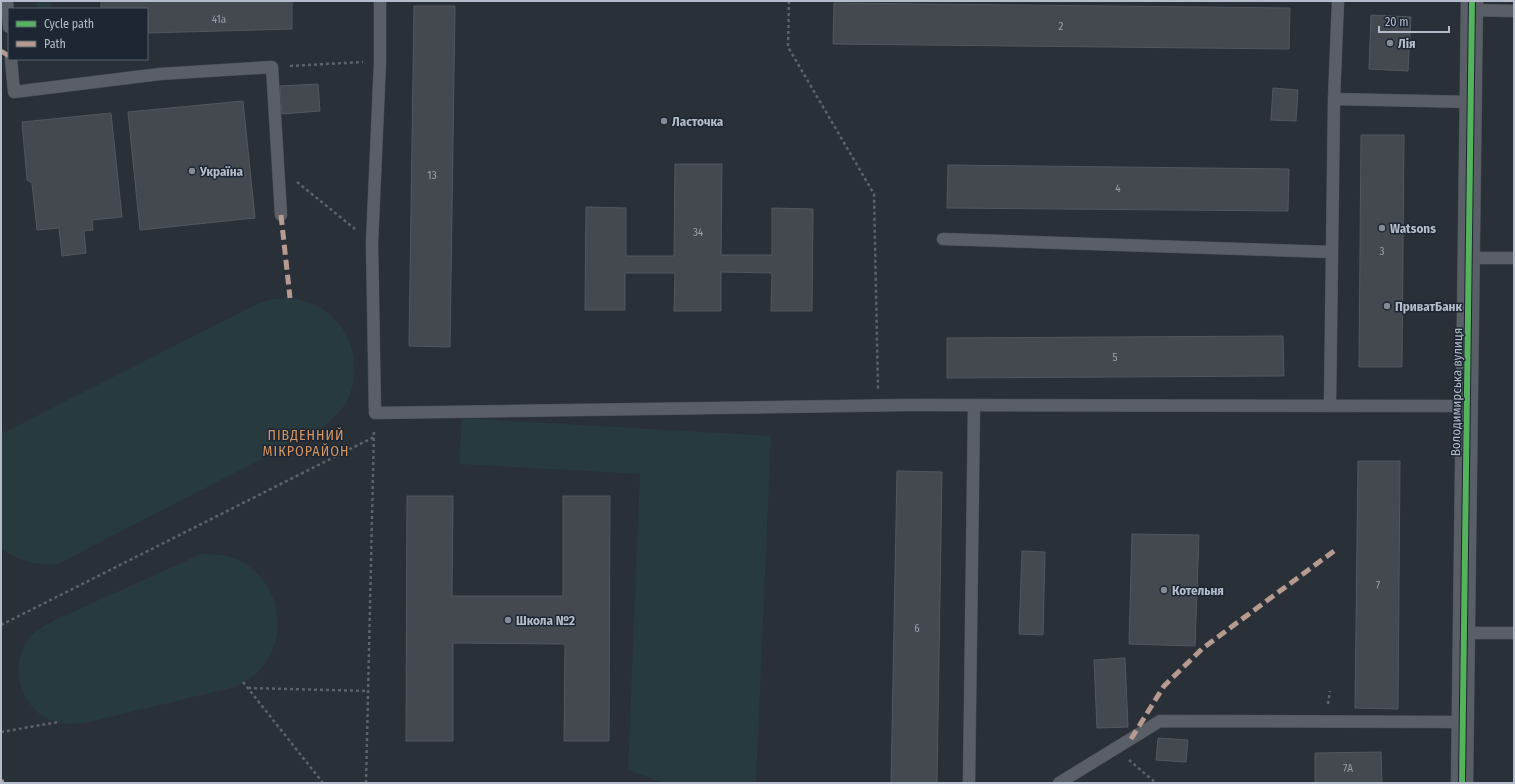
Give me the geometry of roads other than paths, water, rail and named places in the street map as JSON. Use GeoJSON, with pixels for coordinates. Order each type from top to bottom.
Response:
{"type":"FeatureCollection","features":[{"type":"Feature","properties":{"kind":"street","name":"Володимирська вулиця"},"geometry":{"type":"LineString","coordinates":[[1462,783],[1472,6]]}},
{"type":"Feature","properties":{"kind":"lane"},"geometry":{"type":"LineString","coordinates":[[7,1],[8,14]]}},
{"type":"Feature","properties":{"kind":"lane"},"geometry":{"type":"LineString","coordinates":[[380,1],[380,62],[372,243],[375,413],[974,405],[1467,406]]}},
{"type":"Feature","properties":{"kind":"lane"},"geometry":{"type":"LineString","coordinates":[[1330,406],[1334,99],[1338,1]]}},
{"type":"Feature","properties":{"kind":"lane"},"geometry":{"type":"LineString","coordinates":[[1472,6],[1514,11]]}},
{"type":"Feature","properties":{"kind":"lane"},"geometry":{"type":"LineString","coordinates":[[11,60],[14,92],[160,74],[272,67],[281,215]]}},
{"type":"Feature","properties":{"kind":"lane"},"geometry":{"type":"LineString","coordinates":[[1334,99],[1471,102]]}},
{"type":"Feature","properties":{"kind":"lane"},"geometry":{"type":"LineString","coordinates":[[943,239],[1332,252]]}},
{"type":"Feature","properties":{"kind":"lane"},"geometry":{"type":"LineString","coordinates":[[1469,258],[1514,258]]}},
{"type":"Feature","properties":{"kind":"lane"},"geometry":{"type":"LineString","coordinates":[[969,783],[974,405]]}},
{"type":"Feature","properties":{"kind":"lane"},"geometry":{"type":"LineString","coordinates":[[1464,633],[1514,633]]}},
{"type":"Feature","properties":{"kind":"lane"},"geometry":{"type":"LineString","coordinates":[[1059,783],[1160,721],[1463,722]]}},
{"type":"Feature","properties":{"kind":"place","name":"Лія"},"geometry":{"type":"Point","coordinates":[1390,43]}},
{"type":"Feature","properties":{"kind":"place","name":"Ласточка"},"geometry":{"type":"Point","coordinates":[664,121]}},
{"type":"Feature","properties":{"kind":"place","name":"Україна"},"geometry":{"type":"Point","coordinates":[192,171]}},
{"type":"Feature","properties":{"kind":"place","name":"Watsons"},"geometry":{"type":"Point","coordinates":[1382,228]}},
{"type":"Feature","properties":{"kind":"place","name":"ПриватБанк"},"geometry":{"type":"Point","coordinates":[1387,306]}},
{"type":"Feature","properties":{"kind":"place","name":"Котельня"},"geometry":{"type":"Point","coordinates":[1164,590]}},
{"type":"Feature","properties":{"kind":"place","name":"Школа №2"},"geometry":{"type":"Point","coordinates":[508,620]}},
{"type":"Feature","properties":{"kind":"district","name":"ПІВДЕННИЙ МІКРОРАЙОН"},"geometry":{"type":"Point","coordinates":[306,444]}}]}
